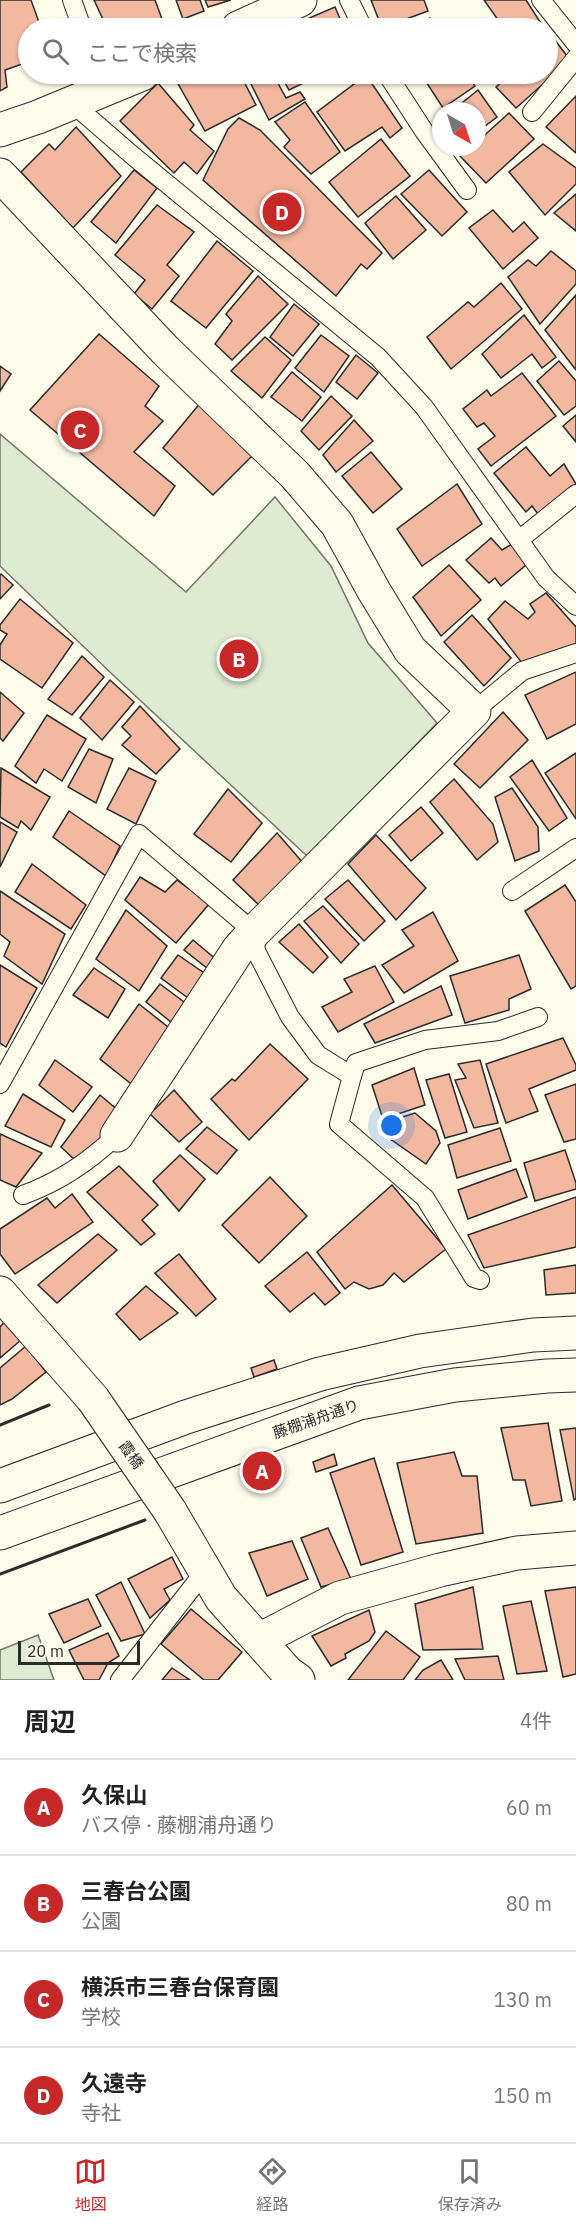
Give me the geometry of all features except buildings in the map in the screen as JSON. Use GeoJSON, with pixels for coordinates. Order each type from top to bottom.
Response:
{"type":"FeatureCollection","features":[{"type":"Feature","properties":{"kind":"street"},"geometry":{"type":"LineString","coordinates":[[260,18],[300,0]]}},
{"type":"Feature","properties":{"kind":"street"},"geometry":{"type":"LineString","coordinates":[[0,130],[72,103],[98,84]]}},
{"type":"Feature","properties":{"kind":"street"},"geometry":{"type":"LineString","coordinates":[[0,175],[166,351],[295,475],[337,524],[410,650],[474,711],[238,950],[117,1135]]}},
{"type":"Feature","properties":{"kind":"street","name":"霞橋"},"geometry":{"type":"LineString","coordinates":[[0,1293],[93,1399],[170,1511],[221,1598],[287,1672],[298,1680]]}},
{"type":"Feature","properties":{"kind":"street"},"geometry":{"type":"LineString","coordinates":[[0,1486],[186,1417],[320,1374],[420,1351],[533,1335],[576,1333]]}},
{"type":"Feature","properties":{"kind":"street","name":"藤棚浦舟通り"},"geometry":{"type":"LineString","coordinates":[[0,1533],[359,1403],[455,1385],[576,1375]]}},
{"type":"Feature","properties":{"kind":"street"},"geometry":{"type":"LineString","coordinates":[[259,1640],[340,1598],[440,1570],[518,1553],[576,1548]]}},
{"type":"Feature","properties":{"kind":"lane"},"geometry":{"type":"LineString","coordinates":[[72,0],[78,18]]}},
{"type":"Feature","properties":{"kind":"lane"},"geometry":{"type":"LineString","coordinates":[[349,0],[358,18]]}},
{"type":"Feature","properties":{"kind":"lane"},"geometry":{"type":"LineString","coordinates":[[541,0],[555,18]]}},
{"type":"Feature","properties":{"kind":"lane"},"geometry":{"type":"LineString","coordinates":[[558,21],[576,44]]}},
{"type":"Feature","properties":{"kind":"lane"},"geometry":{"type":"LineString","coordinates":[[558,80],[576,58]]}},
{"type":"Feature","properties":{"kind":"lane"},"geometry":{"type":"LineString","coordinates":[[393,84],[467,190]]}},
{"type":"Feature","properties":{"kind":"lane"},"geometry":{"type":"LineString","coordinates":[[532,112],[555,84]]}},
{"type":"Feature","properties":{"kind":"lane"},"geometry":{"type":"LineString","coordinates":[[72,103],[378,357],[424,407],[546,578],[576,606]]}},
{"type":"Feature","properties":{"kind":"lane"},"geometry":{"type":"LineString","coordinates":[[519,540],[576,494]]}},
{"type":"Feature","properties":{"kind":"lane"},"geometry":{"type":"LineString","coordinates":[[474,711],[522,671],[576,653]]}},
{"type":"Feature","properties":{"kind":"lane"},"geometry":{"type":"LineString","coordinates":[[0,1083],[139,834],[254,932],[256,951],[290,1017],[318,1055],[352,1076]]}},
{"type":"Feature","properties":{"kind":"lane"},"geometry":{"type":"LineString","coordinates":[[512,891],[576,848]]}},
{"type":"Feature","properties":{"kind":"lane"},"geometry":{"type":"LineString","coordinates":[[480,1280],[474,1278],[425,1197],[339,1124],[356,1063],[425,1040],[498,1031],[538,1017]]}},
{"type":"Feature","properties":{"kind":"lane"},"geometry":{"type":"LineString","coordinates":[[23,1195],[48,1186],[66,1175],[91,1158],[117,1135]]}},
{"type":"Feature","properties":{"kind":"lane"},"geometry":{"type":"LineString","coordinates":[[120,1680],[205,1571]]}},
{"type":"Feature","properties":{"kind":"green space"},"geometry":{"type":"Polygon","coordinates":[[[0,434],[186,592],[275,497],[331,566],[368,643],[437,723],[308,857],[0,566],[0,434]]]}},
{"type":"Feature","properties":{"kind":"green space"},"geometry":{"type":"Polygon","coordinates":[[[38,1635],[54,1680],[0,1680],[0,1650],[38,1635]]]}},
{"type":"Feature","properties":{"kind":"wall"},"geometry":{"type":"LineString","coordinates":[[0,1425],[49,1405]]}},
{"type":"Feature","properties":{"kind":"wall"},"geometry":{"type":"LineString","coordinates":[[0,1574],[145,1520]]}},
{"type":"Feature","properties":{"kind":"place","name":"久遠寺"},"geometry":{"type":"Point","coordinates":[282,212]}},
{"type":"Feature","properties":{"kind":"place","name":"横浜市三春台保育園"},"geometry":{"type":"Point","coordinates":[80,430]}},
{"type":"Feature","properties":{"kind":"place","name":"三春台公園"},"geometry":{"type":"Point","coordinates":[239,659]}},
{"type":"Feature","properties":{"kind":"place","name":"久保山"},"geometry":{"type":"Point","coordinates":[262,1471]}}]}
